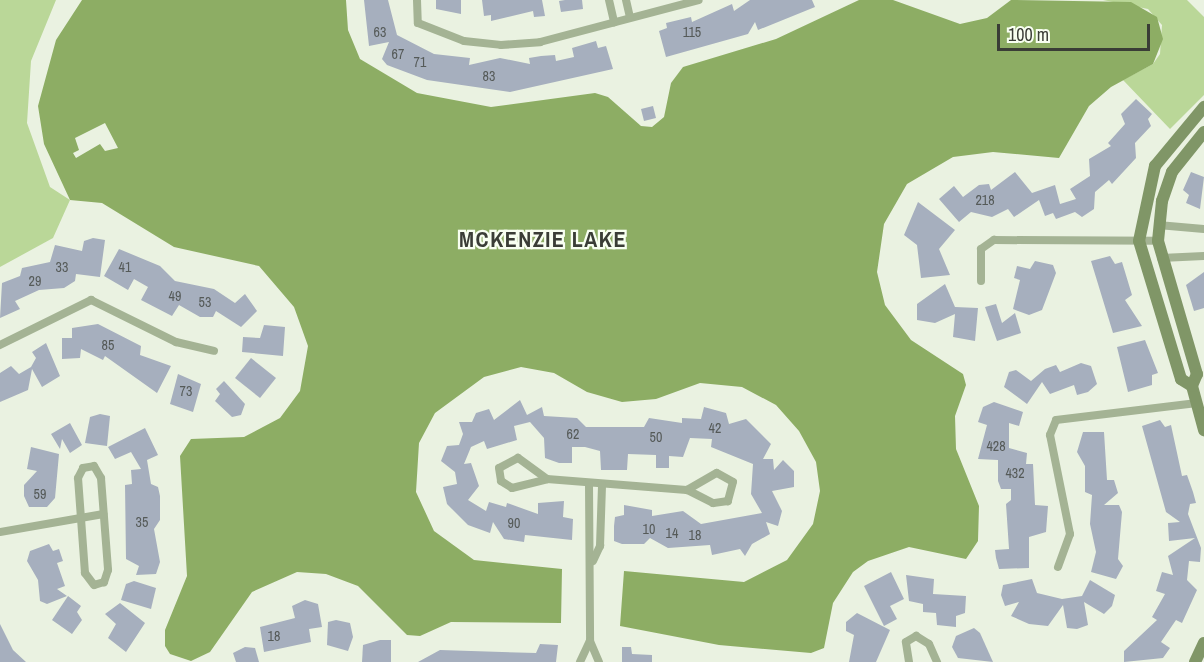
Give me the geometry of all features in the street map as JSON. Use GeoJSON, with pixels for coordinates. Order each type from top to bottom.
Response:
{"type":"FeatureCollection","features":[{"type":"Feature","properties":{"kind":"street"},"geometry":{"type":"LineString","coordinates":[[417,0],[418,23],[473,42],[540,42],[699,0]]}},
{"type":"Feature","properties":{"kind":"street"},"geometry":{"type":"LineString","coordinates":[[609,0],[614,22]]}},
{"type":"Feature","properties":{"kind":"street"},"geometry":{"type":"LineString","coordinates":[[626,0],[630,17]]}},
{"type":"Feature","properties":{"kind":"street"},"geometry":{"type":"LineString","coordinates":[[1197,393],[1181,379],[1139,241],[1155,166],[1204,107]]}},
{"type":"Feature","properties":{"kind":"street"},"geometry":{"type":"LineString","coordinates":[[1203,421],[1197,393],[1197,374],[1161,258],[1158,225],[1172,172],[1204,132]]}},
{"type":"Feature","properties":{"kind":"street"},"geometry":{"type":"LineString","coordinates":[[1158,225],[1204,229]]}},
{"type":"Feature","properties":{"kind":"street"},"geometry":{"type":"LineString","coordinates":[[981,281],[981,249],[994,240],[1158,241]]}},
{"type":"Feature","properties":{"kind":"street"},"geometry":{"type":"LineString","coordinates":[[1161,258],[1204,256]]}},
{"type":"Feature","properties":{"kind":"street"},"geometry":{"type":"LineString","coordinates":[[0,345],[91,300],[176,342],[214,351]]}},
{"type":"Feature","properties":{"kind":"street"},"geometry":{"type":"LineString","coordinates":[[1058,567],[1070,534],[1050,435],[1056,420],[1197,393]]}},
{"type":"Feature","properties":{"kind":"street"},"geometry":{"type":"LineString","coordinates":[[547,479],[518,458],[499,468],[509,488],[547,479],[687,490],[720,503],[731,499],[734,489],[730,478],[717,474],[687,490]]}},
{"type":"Feature","properties":{"kind":"street"},"geometry":{"type":"LineString","coordinates":[[88,466],[100,475],[104,514],[107,574],[99,584],[85,576],[78,475],[88,466]]}},
{"type":"Feature","properties":{"kind":"street"},"geometry":{"type":"LineString","coordinates":[[589,484],[587,548],[592,561],[591,640],[599,662]]}},
{"type":"Feature","properties":{"kind":"street"},"geometry":{"type":"LineString","coordinates":[[592,561],[600,546],[602,485]]}},
{"type":"Feature","properties":{"kind":"street"},"geometry":{"type":"LineString","coordinates":[[0,532],[104,514]]}},
{"type":"Feature","properties":{"kind":"street"},"geometry":{"type":"LineString","coordinates":[[909,662],[906,642],[916,636],[929,644],[937,662]]}},
{"type":"Feature","properties":{"kind":"street"},"geometry":{"type":"LineString","coordinates":[[580,662],[591,640]]}},
{"type":"Feature","properties":{"kind":"street"},"geometry":{"type":"LineString","coordinates":[[1195,662],[1204,643]]}},
{"type":"Feature","properties":{"kind":"shaded area"},"geometry":{"type":"Polygon","coordinates":[[[0,0],[56,0],[31,61],[27,123],[50,187],[70,200],[53,238],[0,267],[0,0]]]}},
{"type":"Feature","properties":{"kind":"shaded area","name":"MCKENZIE LAKE"},"geometry":{"type":"Polygon","coordinates":[[[82,0],[346,0],[348,30],[360,59],[417,93],[491,107],[595,93],[608,97],[641,126],[652,127],[664,117],[671,83],[683,67],[776,39],[859,0],[893,0],[960,24],[987,18],[1011,0],[1131,2],[1157,17],[1163,39],[1153,64],[1111,87],[1089,106],[1059,158],[993,152],[953,157],[907,184],[884,224],[877,272],[885,305],[911,340],[963,374],[966,385],[955,416],[956,449],[979,506],[978,541],[966,559],[909,547],[868,561],[853,572],[833,603],[824,648],[811,653],[719,645],[620,626],[624,571],[744,582],[787,560],[813,524],[820,491],[816,462],[799,431],[776,405],[742,387],[700,383],[656,399],[622,402],[587,392],[554,373],[521,367],[484,377],[435,413],[419,443],[416,492],[434,531],[474,560],[562,569],[561,623],[451,622],[420,636],[407,635],[358,586],[326,574],[297,572],[252,592],[210,652],[191,661],[170,654],[165,646],[165,630],[187,576],[180,456],[191,439],[244,437],[280,418],[300,391],[308,346],[294,307],[259,266],[174,247],[102,203],[70,200],[44,144],[38,106],[56,40],[82,0]]]}},
{"type":"Feature","properties":{"kind":"shaded area"},"geometry":{"type":"Polygon","coordinates":[[[1103,0],[1187,0],[1204,17],[1204,95],[1170,129],[1123,80],[1153,64],[1160,54],[1162,25],[1148,9],[1103,0]]]}},
{"type":"Feature","properties":{"kind":"pier"},"geometry":{"type":"Polygon","coordinates":[[[105,123],[118,148],[105,151],[100,144],[76,158],[73,153],[79,150],[75,138],[105,123]]]}},
{"type":"Feature","properties":{"kind":"building"},"geometry":{"type":"Polygon","coordinates":[[[364,0],[388,0],[397,35],[434,54],[470,58],[469,65],[500,58],[530,64],[529,58],[555,55],[556,61],[574,57],[572,48],[596,41],[598,48],[606,46],[613,69],[510,92],[427,80],[387,65],[382,59],[389,42],[369,46],[364,0]]]}},
{"type":"Feature","properties":{"kind":"building"},"geometry":{"type":"Polygon","coordinates":[[[436,0],[461,0],[461,14],[436,9],[436,0]]]}},
{"type":"Feature","properties":{"kind":"building"},"geometry":{"type":"Polygon","coordinates":[[[482,0],[542,0],[545,16],[534,17],[533,11],[491,21],[491,15],[484,16],[482,0]]]}},
{"type":"Feature","properties":{"kind":"building"},"geometry":{"type":"Polygon","coordinates":[[[582,0],[583,9],[561,12],[559,1],[582,0]]]}},
{"type":"Feature","properties":{"kind":"building"},"geometry":{"type":"Polygon","coordinates":[[[750,0],[812,0],[815,7],[758,30],[755,22],[748,34],[666,57],[659,31],[667,28],[666,23],[691,17],[692,22],[732,4],[734,11],[750,0]]]}},
{"type":"Feature","properties":{"kind":"building"},"geometry":{"type":"Polygon","coordinates":[[[1136,99],[1152,114],[1148,119],[1151,126],[1135,143],[1136,158],[1112,184],[1109,180],[1095,192],[1094,209],[1082,217],[1075,212],[1056,219],[1053,213],[1045,216],[1039,200],[1014,217],[1008,209],[992,217],[971,212],[959,222],[939,199],[954,186],[963,197],[979,185],[989,184],[991,190],[1015,172],[1032,193],[1055,185],[1060,204],[1076,199],[1070,189],[1090,176],[1089,159],[1111,146],[1108,143],[1125,124],[1121,114],[1136,99]]]}},
{"type":"Feature","properties":{"kind":"building"},"geometry":{"type":"Polygon","coordinates":[[[653,106],[656,118],[644,121],[641,109],[653,106]]]}},
{"type":"Feature","properties":{"kind":"building"},"geometry":{"type":"Polygon","coordinates":[[[1191,172],[1204,177],[1200,209],[1186,203],[1189,195],[1183,190],[1191,172]]]}},
{"type":"Feature","properties":{"kind":"building"},"geometry":{"type":"Polygon","coordinates":[[[918,202],[955,230],[939,249],[950,275],[921,278],[917,245],[904,235],[918,202]]]}},
{"type":"Feature","properties":{"kind":"building"},"geometry":{"type":"Polygon","coordinates":[[[93,238],[105,240],[100,277],[76,274],[75,281],[64,288],[39,290],[15,301],[20,309],[0,318],[2,283],[20,276],[22,268],[50,262],[55,245],[82,251],[84,241],[93,238]]]}},
{"type":"Feature","properties":{"kind":"building"},"geometry":{"type":"Polygon","coordinates":[[[119,249],[160,266],[175,281],[214,289],[235,303],[245,294],[257,311],[241,327],[216,311],[213,317],[200,317],[179,305],[172,316],[141,300],[148,287],[134,279],[128,290],[104,276],[119,249]]]}},
{"type":"Feature","properties":{"kind":"building"},"geometry":{"type":"Polygon","coordinates":[[[1110,256],[1115,264],[1122,262],[1132,295],[1125,300],[1142,326],[1113,333],[1091,261],[1110,256]]]}},
{"type":"Feature","properties":{"kind":"building"},"geometry":{"type":"Polygon","coordinates":[[[1035,261],[1053,265],[1056,273],[1042,310],[1029,315],[1013,309],[1020,280],[1014,278],[1017,266],[1030,269],[1035,261]]]}},
{"type":"Feature","properties":{"kind":"building"},"geometry":{"type":"Polygon","coordinates":[[[1204,272],[1204,308],[1194,311],[1186,285],[1204,272]]]}},
{"type":"Feature","properties":{"kind":"building"},"geometry":{"type":"Polygon","coordinates":[[[945,284],[955,307],[978,308],[975,341],[953,337],[955,314],[935,323],[917,320],[917,304],[945,284]]]}},
{"type":"Feature","properties":{"kind":"building"},"geometry":{"type":"Polygon","coordinates":[[[996,304],[1002,323],[1015,313],[1021,333],[997,341],[985,307],[996,304]]]}},
{"type":"Feature","properties":{"kind":"building"},"geometry":{"type":"Polygon","coordinates":[[[98,324],[141,346],[140,355],[171,366],[157,393],[105,356],[103,360],[81,349],[80,358],[62,359],[62,338],[72,338],[72,328],[98,324]]]}},
{"type":"Feature","properties":{"kind":"building"},"geometry":{"type":"Polygon","coordinates":[[[264,325],[285,327],[283,356],[242,352],[243,337],[260,338],[264,325]]]}},
{"type":"Feature","properties":{"kind":"building"},"geometry":{"type":"Polygon","coordinates":[[[1145,340],[1158,373],[1152,375],[1152,385],[1128,392],[1117,347],[1145,340]]]}},
{"type":"Feature","properties":{"kind":"building"},"geometry":{"type":"Polygon","coordinates":[[[46,343],[60,376],[42,387],[32,369],[28,390],[0,402],[0,373],[11,366],[19,374],[31,367],[36,358],[32,352],[46,343]]]}},
{"type":"Feature","properties":{"kind":"building"},"geometry":{"type":"Polygon","coordinates":[[[251,358],[276,378],[260,398],[235,378],[251,358]]]}},
{"type":"Feature","properties":{"kind":"building"},"geometry":{"type":"Polygon","coordinates":[[[1081,363],[1091,366],[1097,384],[1088,392],[1077,395],[1074,385],[1050,394],[1042,382],[1027,404],[1004,387],[1009,372],[1016,370],[1031,381],[1045,369],[1056,365],[1060,372],[1081,363]]]}},
{"type":"Feature","properties":{"kind":"building"},"geometry":{"type":"Polygon","coordinates":[[[178,374],[201,384],[193,412],[170,404],[178,374]]]}},
{"type":"Feature","properties":{"kind":"building"},"geometry":{"type":"Polygon","coordinates":[[[224,381],[245,404],[241,415],[232,417],[215,401],[220,394],[216,389],[224,381]]]}},
{"type":"Feature","properties":{"kind":"building"},"geometry":{"type":"Polygon","coordinates":[[[520,400],[527,415],[542,407],[544,416],[577,418],[586,427],[644,427],[649,418],[682,423],[682,418],[701,419],[704,407],[726,413],[729,424],[746,419],[771,444],[763,459],[773,459],[774,470],[783,460],[794,471],[794,487],[772,491],[782,511],[778,526],[766,522],[770,534],[752,544],[745,556],[740,549],[712,555],[710,545],[668,548],[650,538],[644,544],[622,544],[614,541],[614,526],[615,517],[624,515],[624,505],[652,510],[652,516],[683,511],[701,524],[762,513],[751,494],[753,464],[711,447],[712,439],[690,438],[683,457],[669,456],[669,468],[656,468],[656,455],[628,454],[627,470],[601,470],[600,451],[585,447],[572,447],[572,463],[559,463],[545,458],[544,438],[530,422],[514,426],[517,440],[487,449],[484,441],[471,447],[464,464],[471,463],[479,486],[468,500],[486,511],[489,502],[506,507],[507,503],[538,514],[538,503],[564,501],[563,517],[573,519],[572,540],[525,535],[524,542],[504,539],[493,522],[490,533],[468,525],[447,504],[443,487],[457,484],[455,472],[441,461],[447,446],[459,445],[463,434],[459,422],[472,422],[476,413],[489,409],[494,420],[520,400]]]}},
{"type":"Feature","properties":{"kind":"building"},"geometry":{"type":"Polygon","coordinates":[[[994,402],[1023,412],[1019,426],[1009,423],[1009,448],[1027,453],[1026,464],[1033,464],[1035,505],[1048,506],[1046,532],[1029,537],[1029,568],[999,569],[996,558],[995,550],[1009,549],[1006,504],[1011,500],[1011,489],[1001,489],[998,481],[998,460],[978,459],[987,425],[978,422],[983,407],[994,402]]]}},
{"type":"Feature","properties":{"kind":"building"},"geometry":{"type":"Polygon","coordinates":[[[100,414],[110,416],[107,446],[85,443],[90,417],[100,414]]]}},
{"type":"Feature","properties":{"kind":"building"},"geometry":{"type":"Polygon","coordinates":[[[1160,420],[1165,427],[1171,425],[1182,476],[1187,475],[1196,503],[1190,504],[1188,514],[1201,548],[1200,562],[1189,561],[1187,580],[1197,590],[1182,623],[1176,620],[1161,642],[1170,648],[1163,658],[1124,662],[1124,651],[1157,620],[1152,617],[1165,594],[1156,591],[1162,572],[1173,575],[1168,556],[1195,538],[1169,541],[1168,523],[1180,522],[1166,512],[1142,426],[1160,420]]]}},
{"type":"Feature","properties":{"kind":"building"},"geometry":{"type":"Polygon","coordinates":[[[70,423],[82,445],[70,453],[62,439],[60,449],[51,434],[70,423]]]}},
{"type":"Feature","properties":{"kind":"building"},"geometry":{"type":"Polygon","coordinates":[[[145,428],[158,455],[147,460],[151,484],[158,487],[160,496],[160,520],[154,529],[160,562],[156,574],[136,575],[139,566],[126,559],[125,485],[132,484],[131,470],[141,469],[131,452],[115,459],[108,447],[145,428]]]}},
{"type":"Feature","properties":{"kind":"building"},"geometry":{"type":"Polygon","coordinates":[[[1083,432],[1104,432],[1107,480],[1114,480],[1118,493],[1104,505],[1119,505],[1122,512],[1118,559],[1123,566],[1116,579],[1091,572],[1096,552],[1090,524],[1092,495],[1085,492],[1085,466],[1077,452],[1083,432]]]}},
{"type":"Feature","properties":{"kind":"building"},"geometry":{"type":"Polygon","coordinates":[[[31,447],[59,454],[55,498],[47,507],[29,507],[24,496],[24,485],[37,471],[27,469],[31,447]]]}},
{"type":"Feature","properties":{"kind":"building"},"geometry":{"type":"Polygon","coordinates":[[[49,544],[53,551],[59,549],[63,561],[57,563],[65,586],[57,589],[67,596],[47,604],[40,601],[38,580],[27,561],[30,551],[49,544]]]}},
{"type":"Feature","properties":{"kind":"building"},"geometry":{"type":"Polygon","coordinates":[[[891,572],[904,599],[890,606],[897,619],[884,626],[864,586],[891,572]]]}},
{"type":"Feature","properties":{"kind":"building"},"geometry":{"type":"Polygon","coordinates":[[[906,575],[934,579],[933,594],[966,596],[965,613],[956,616],[956,627],[937,625],[936,613],[923,612],[923,604],[909,601],[906,575]]]}},
{"type":"Feature","properties":{"kind":"building"},"geometry":{"type":"Polygon","coordinates":[[[1032,579],[1037,593],[1062,599],[1082,596],[1090,580],[1115,595],[1112,606],[1104,614],[1084,602],[1088,625],[1077,629],[1067,628],[1063,605],[1048,626],[1029,624],[1011,616],[1019,602],[1005,606],[1001,595],[1003,585],[1032,579]]]}},
{"type":"Feature","properties":{"kind":"building"},"geometry":{"type":"Polygon","coordinates":[[[134,581],[156,588],[151,609],[121,600],[126,584],[134,581]]]}},
{"type":"Feature","properties":{"kind":"building"},"geometry":{"type":"Polygon","coordinates":[[[68,596],[81,606],[77,612],[82,620],[72,634],[52,620],[68,596]]]}},
{"type":"Feature","properties":{"kind":"building"},"geometry":{"type":"Polygon","coordinates":[[[305,600],[318,604],[322,627],[309,629],[311,642],[264,652],[260,627],[295,618],[292,606],[305,600]]]}},
{"type":"Feature","properties":{"kind":"building"},"geometry":{"type":"Polygon","coordinates":[[[120,603],[145,623],[126,652],[108,638],[116,624],[105,614],[120,603]]]}},
{"type":"Feature","properties":{"kind":"building"},"geometry":{"type":"Polygon","coordinates":[[[857,613],[890,630],[876,662],[849,662],[854,635],[846,631],[846,622],[857,613]]]}},
{"type":"Feature","properties":{"kind":"building"},"geometry":{"type":"Polygon","coordinates":[[[336,620],[350,623],[353,637],[348,651],[327,645],[328,622],[336,620]]]}},
{"type":"Feature","properties":{"kind":"building"},"geometry":{"type":"Polygon","coordinates":[[[0,624],[13,650],[26,662],[0,662],[0,624]]]}},
{"type":"Feature","properties":{"kind":"building"},"geometry":{"type":"Polygon","coordinates":[[[974,628],[980,633],[993,662],[958,658],[952,647],[956,636],[974,628]]]}},
{"type":"Feature","properties":{"kind":"building"},"geometry":{"type":"Polygon","coordinates":[[[380,640],[391,640],[391,662],[362,662],[363,645],[380,640]]]}},
{"type":"Feature","properties":{"kind":"building"},"geometry":{"type":"Polygon","coordinates":[[[540,644],[558,645],[556,662],[418,662],[440,650],[536,653],[540,644]]]}},
{"type":"Feature","properties":{"kind":"building"},"geometry":{"type":"Polygon","coordinates":[[[245,647],[255,648],[259,662],[236,662],[233,653],[245,647]]]}},
{"type":"Feature","properties":{"kind":"building"},"geometry":{"type":"Polygon","coordinates":[[[622,647],[631,647],[632,654],[652,655],[652,662],[622,662],[622,647]]]}},
{"type":"Feature","properties":{"kind":"district","name":"MCKENZIE LAKE"},"geometry":{"type":"Point","coordinates":[543,240]}}]}
